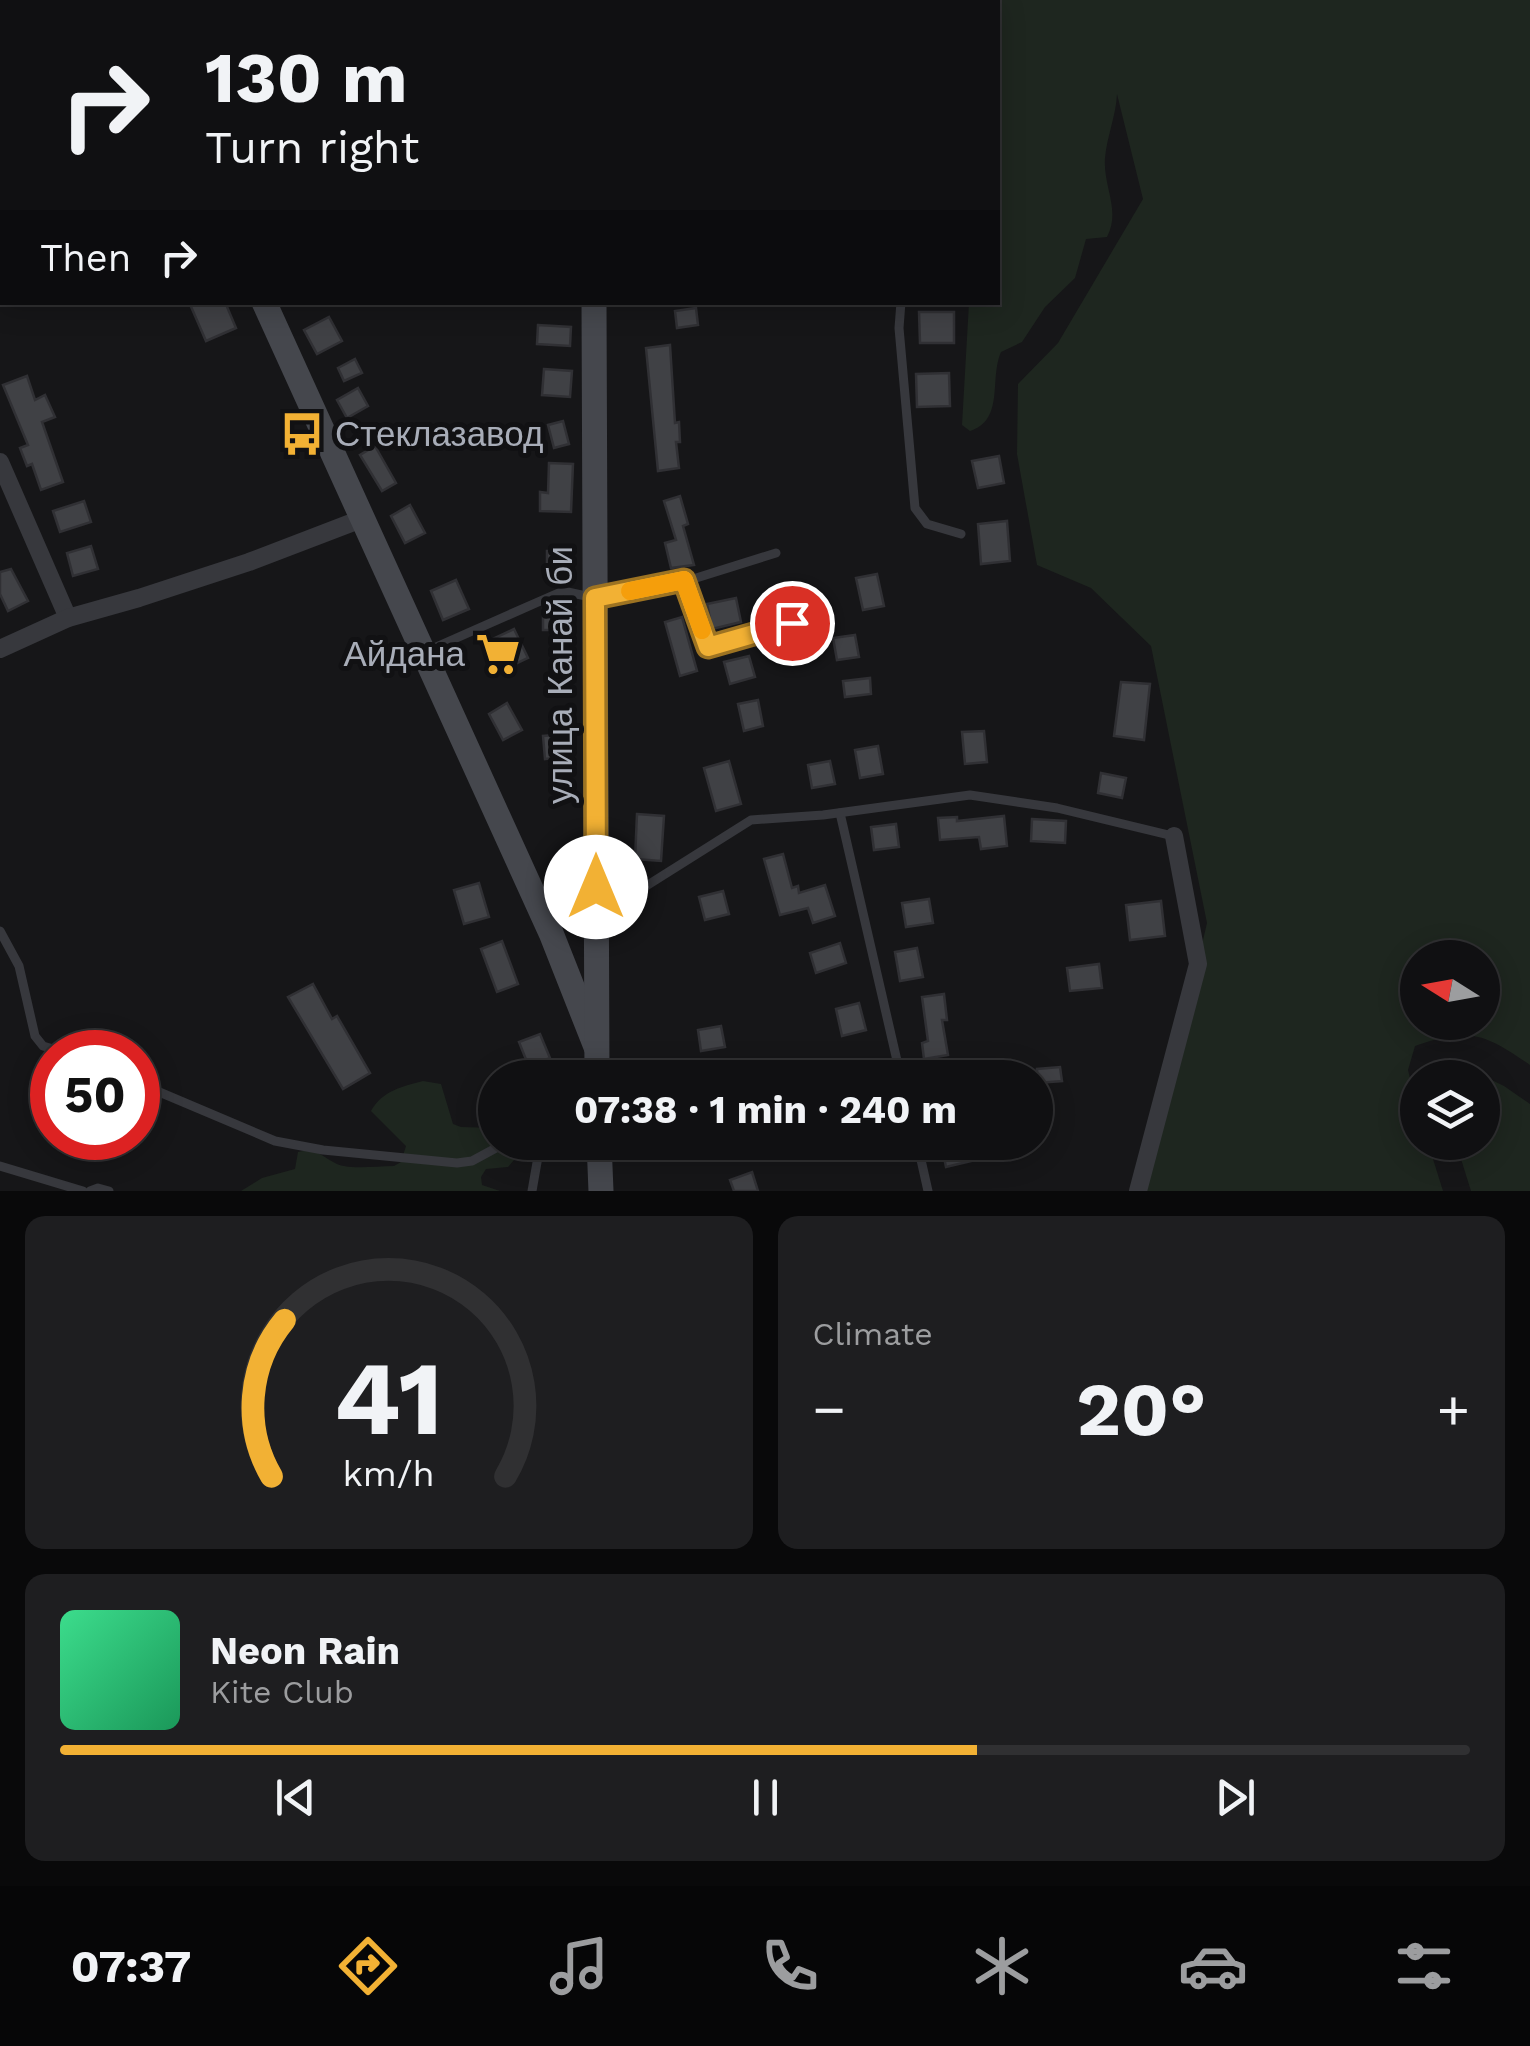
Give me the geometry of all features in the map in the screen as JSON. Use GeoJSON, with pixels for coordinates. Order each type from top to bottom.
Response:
{"type":"FeatureCollection","features":[{"type":"Feature","properties":{"kind":"main road"},"geometry":{"type":"LineString","coordinates":[[270,305],[551,933],[596,1047]]}},
{"type":"Feature","properties":{"kind":"main road","name":"улица Канай би"},"geometry":{"type":"LineString","coordinates":[[594,305],[596,1060]]}},
{"type":"Feature","properties":{"kind":"main road"},"geometry":{"type":"LineString","coordinates":[[551,933],[575,934],[596,926]]}},
{"type":"Feature","properties":{"kind":"main road"},"geometry":{"type":"LineString","coordinates":[[600,1160],[601,1191]]}},
{"type":"Feature","properties":{"kind":"street"},"geometry":{"type":"LineString","coordinates":[[0,462],[68,618]]}},
{"type":"Feature","properties":{"kind":"street"},"geometry":{"type":"LineString","coordinates":[[0,649],[68,618],[249,562],[364,518]]}},
{"type":"Feature","properties":{"kind":"street"},"geometry":{"type":"LineString","coordinates":[[1138,1191],[1198,964],[1174,836]]}},
{"type":"Feature","properties":{"kind":"lane"},"geometry":{"type":"LineString","coordinates":[[901,305],[899,328],[915,508],[927,524],[961,534]]}},
{"type":"Feature","properties":{"kind":"lane"},"geometry":{"type":"LineString","coordinates":[[424,652],[564,592],[595,598],[684,580],[776,553]]}},
{"type":"Feature","properties":{"kind":"lane"},"geometry":{"type":"LineString","coordinates":[[684,580],[708,647],[792,623]]}},
{"type":"Feature","properties":{"kind":"lane"},"geometry":{"type":"LineString","coordinates":[[596,887],[643,888],[751,820],[840,813],[970,795],[1057,808],[1174,836]]}},
{"type":"Feature","properties":{"kind":"lane"},"geometry":{"type":"LineString","coordinates":[[840,813],[897,1060]]}},
{"type":"Feature","properties":{"kind":"lane"},"geometry":{"type":"LineString","coordinates":[[0,931],[18,966],[34,1030]]}},
{"type":"Feature","properties":{"kind":"lane"},"geometry":{"type":"LineString","coordinates":[[160,1092],[274,1140],[323,1150],[458,1164],[478,1158]]}},
{"type":"Feature","properties":{"kind":"lane"},"geometry":{"type":"LineString","coordinates":[[532,1191],[537,1160]]}},
{"type":"Feature","properties":{"kind":"lane"},"geometry":{"type":"LineString","coordinates":[[920,1160],[928,1191]]}},
{"type":"Feature","properties":{"kind":"lane"},"geometry":{"type":"LineString","coordinates":[[0,1166],[86,1191],[110,1191]]}},
{"type":"Feature","properties":{"kind":"shaded area"},"geometry":{"type":"Polygon","coordinates":[[[1000,0],[1530,0],[1530,1065],[1488,1040],[1500,1040],[1500,940],[1400,940],[1400,1040],[1434,1040],[1415,1046],[1411,1060],[1400,1060],[1400,1160],[1433,1160],[1443,1191],[1145,1191],[1207,923],[1151,646],[1091,588],[1037,565],[1017,454],[1018,384],[1058,343],[1143,199],[1117,94],[1105,158],[1112,208],[1107,237],[1086,239],[1075,278],[1045,307],[1022,342],[1001,352],[992,408],[981,426],[970,431],[962,425],[969,305],[1000,305],[1000,0]]]}},
{"type":"Feature","properties":{"kind":"shaded area"},"geometry":{"type":"Polygon","coordinates":[[[423,1081],[441,1084],[453,1124],[478,1128],[478,1160],[514,1160],[508,1167],[486,1169],[481,1177],[482,1185],[500,1191],[241,1191],[262,1178],[295,1169],[298,1152],[305,1150],[350,1167],[394,1166],[401,1162],[406,1146],[371,1111],[387,1094],[423,1081]]]}},
{"type":"Feature","properties":{"kind":"shaded area"},"geometry":{"type":"Polygon","coordinates":[[[1500,1084],[1530,1104],[1530,1191],[1471,1191],[1461,1160],[1500,1160],[1500,1084]]]}},
{"type":"Feature","properties":{"kind":"building"},"geometry":{"type":"Polygon","coordinates":[[[190,305],[226,305],[236,328],[206,341],[190,305]]]}},
{"type":"Feature","properties":{"kind":"building"},"geometry":{"type":"Polygon","coordinates":[[[696,308],[698,325],[677,328],[675,311],[696,308]]]}},
{"type":"Feature","properties":{"kind":"building"},"geometry":{"type":"Polygon","coordinates":[[[919,312],[954,312],[954,343],[920,343],[919,312]]]}},
{"type":"Feature","properties":{"kind":"building"},"geometry":{"type":"Polygon","coordinates":[[[329,317],[342,341],[317,354],[304,330],[329,317]]]}},
{"type":"Feature","properties":{"kind":"building"},"geometry":{"type":"Polygon","coordinates":[[[538,325],[571,327],[570,346],[537,344],[538,325]]]}},
{"type":"Feature","properties":{"kind":"building"},"geometry":{"type":"Polygon","coordinates":[[[670,345],[675,423],[679,422],[679,468],[658,471],[646,348],[670,345]]]}},
{"type":"Feature","properties":{"kind":"building"},"geometry":{"type":"Polygon","coordinates":[[[355,359],[362,373],[344,381],[338,368],[355,359]]]}},
{"type":"Feature","properties":{"kind":"building"},"geometry":{"type":"Polygon","coordinates":[[[544,369],[572,371],[570,397],[542,395],[544,369]]]}},
{"type":"Feature","properties":{"kind":"building"},"geometry":{"type":"Polygon","coordinates":[[[949,373],[950,406],[917,407],[916,374],[949,373]]]}},
{"type":"Feature","properties":{"kind":"building"},"geometry":{"type":"Polygon","coordinates":[[[27,376],[35,400],[45,395],[55,417],[42,422],[63,482],[41,490],[32,464],[27,466],[20,448],[28,445],[3,385],[27,376]]]}},
{"type":"Feature","properties":{"kind":"building"},"geometry":{"type":"Polygon","coordinates":[[[358,388],[368,406],[347,418],[337,400],[358,388]]]}},
{"type":"Feature","properties":{"kind":"building"},"geometry":{"type":"Polygon","coordinates":[[[563,421],[569,444],[554,448],[548,425],[563,421]]]}},
{"type":"Feature","properties":{"kind":"building"},"geometry":{"type":"Polygon","coordinates":[[[375,446],[396,483],[382,491],[360,455],[375,446]]]}},
{"type":"Feature","properties":{"kind":"building"},"geometry":{"type":"Polygon","coordinates":[[[999,456],[1004,483],[978,488],[972,461],[999,456]]]}},
{"type":"Feature","properties":{"kind":"building"},"geometry":{"type":"Polygon","coordinates":[[[549,463],[573,464],[571,512],[540,511],[540,492],[548,493],[549,463]]]}},
{"type":"Feature","properties":{"kind":"building"},"geometry":{"type":"Polygon","coordinates":[[[680,496],[688,524],[683,526],[694,565],[671,568],[665,543],[676,540],[664,501],[680,496]]]}},
{"type":"Feature","properties":{"kind":"building"},"geometry":{"type":"Polygon","coordinates":[[[84,501],[91,522],[60,532],[53,511],[84,501]]]}},
{"type":"Feature","properties":{"kind":"building"},"geometry":{"type":"Polygon","coordinates":[[[410,505],[425,533],[405,543],[391,516],[410,505]]]}},
{"type":"Feature","properties":{"kind":"building"},"geometry":{"type":"Polygon","coordinates":[[[1007,521],[1010,561],[981,564],[978,524],[1007,521]]]}},
{"type":"Feature","properties":{"kind":"building"},"geometry":{"type":"Polygon","coordinates":[[[91,546],[98,569],[73,576],[67,553],[91,546]]]}},
{"type":"Feature","properties":{"kind":"building"},"geometry":{"type":"Polygon","coordinates":[[[547,551],[568,551],[568,569],[547,569],[547,551]]]}},
{"type":"Feature","properties":{"kind":"building"},"geometry":{"type":"Polygon","coordinates":[[[11,569],[28,601],[8,611],[0,594],[0,572],[11,569]]]}},
{"type":"Feature","properties":{"kind":"building"},"geometry":{"type":"Polygon","coordinates":[[[877,574],[884,606],[863,610],[856,578],[877,574]]]}},
{"type":"Feature","properties":{"kind":"building"},"geometry":{"type":"Polygon","coordinates":[[[456,580],[469,609],[443,620],[431,591],[456,580]]]}},
{"type":"Feature","properties":{"kind":"building"},"geometry":{"type":"Polygon","coordinates":[[[736,598],[741,622],[712,629],[707,604],[736,598]]]}},
{"type":"Feature","properties":{"kind":"building"},"geometry":{"type":"Polygon","coordinates":[[[543,609],[568,609],[568,630],[543,630],[543,609]]]}},
{"type":"Feature","properties":{"kind":"building"},"geometry":{"type":"Polygon","coordinates":[[[682,617],[697,671],[680,676],[665,622],[682,617]]]}},
{"type":"Feature","properties":{"kind":"building"},"geometry":{"type":"Polygon","coordinates":[[[514,629],[528,658],[500,671],[486,642],[514,629]]]}},
{"type":"Feature","properties":{"kind":"building"},"geometry":{"type":"Polygon","coordinates":[[[805,632],[808,650],[783,653],[781,635],[805,632]]]}},
{"type":"Feature","properties":{"kind":"building"},"geometry":{"type":"Polygon","coordinates":[[[855,635],[859,657],[837,660],[833,638],[855,635]]]}},
{"type":"Feature","properties":{"kind":"building"},"geometry":{"type":"Polygon","coordinates":[[[749,656],[755,677],[730,684],[724,662],[749,656]]]}},
{"type":"Feature","properties":{"kind":"building"},"geometry":{"type":"Polygon","coordinates":[[[870,678],[871,694],[845,697],[843,681],[870,678]]]}},
{"type":"Feature","properties":{"kind":"building"},"geometry":{"type":"Polygon","coordinates":[[[1121,682],[1150,684],[1144,740],[1114,736],[1121,682]]]}},
{"type":"Feature","properties":{"kind":"building"},"geometry":{"type":"Polygon","coordinates":[[[758,700],[763,726],[744,731],[738,704],[758,700]]]}},
{"type":"Feature","properties":{"kind":"building"},"geometry":{"type":"Polygon","coordinates":[[[507,703],[522,730],[503,740],[489,714],[507,703]]]}},
{"type":"Feature","properties":{"kind":"building"},"geometry":{"type":"Polygon","coordinates":[[[984,731],[987,762],[965,764],[962,732],[984,731]]]}},
{"type":"Feature","properties":{"kind":"building"},"geometry":{"type":"Polygon","coordinates":[[[567,734],[569,756],[545,759],[543,736],[567,734]]]}},
{"type":"Feature","properties":{"kind":"building"},"geometry":{"type":"Polygon","coordinates":[[[878,746],[883,774],[860,778],[855,750],[878,746]]]}},
{"type":"Feature","properties":{"kind":"building"},"geometry":{"type":"Polygon","coordinates":[[[729,761],[741,804],[716,811],[704,768],[729,761]]]}},
{"type":"Feature","properties":{"kind":"building"},"geometry":{"type":"Polygon","coordinates":[[[830,761],[835,784],[812,788],[808,765],[830,761]]]}},
{"type":"Feature","properties":{"kind":"building"},"geometry":{"type":"Polygon","coordinates":[[[1101,773],[1126,778],[1122,798],[1098,793],[1101,773]]]}},
{"type":"Feature","properties":{"kind":"building"},"geometry":{"type":"Polygon","coordinates":[[[637,814],[664,816],[661,861],[635,859],[637,814]]]}},
{"type":"Feature","properties":{"kind":"building"},"geometry":{"type":"Polygon","coordinates":[[[1004,816],[1007,846],[981,849],[979,837],[940,840],[938,818],[957,817],[957,821],[1004,816]]]}},
{"type":"Feature","properties":{"kind":"building"},"geometry":{"type":"Polygon","coordinates":[[[1032,819],[1066,821],[1065,843],[1031,841],[1032,819]]]}},
{"type":"Feature","properties":{"kind":"building"},"geometry":{"type":"Polygon","coordinates":[[[896,824],[899,847],[874,850],[871,827],[896,824]]]}},
{"type":"Feature","properties":{"kind":"building"},"geometry":{"type":"Polygon","coordinates":[[[783,854],[792,888],[798,886],[799,893],[825,885],[835,916],[813,923],[808,908],[780,915],[764,859],[783,854]]]}},
{"type":"Feature","properties":{"kind":"building"},"geometry":{"type":"Polygon","coordinates":[[[479,883],[489,917],[464,924],[454,890],[479,883]]]}},
{"type":"Feature","properties":{"kind":"building"},"geometry":{"type":"Polygon","coordinates":[[[723,891],[729,914],[705,920],[699,897],[723,891]]]}},
{"type":"Feature","properties":{"kind":"building"},"geometry":{"type":"Polygon","coordinates":[[[929,899],[933,923],[906,927],[902,903],[929,899]]]}},
{"type":"Feature","properties":{"kind":"building"},"geometry":{"type":"Polygon","coordinates":[[[1161,901],[1165,936],[1130,940],[1126,905],[1161,901]]]}},
{"type":"Feature","properties":{"kind":"building"},"geometry":{"type":"Polygon","coordinates":[[[502,941],[518,984],[497,992],[481,949],[502,941]]]}},
{"type":"Feature","properties":{"kind":"building"},"geometry":{"type":"Polygon","coordinates":[[[840,943],[846,963],[816,973],[810,953],[840,943]]]}},
{"type":"Feature","properties":{"kind":"building"},"geometry":{"type":"Polygon","coordinates":[[[917,948],[923,977],[900,981],[895,952],[917,948]]]}},
{"type":"Feature","properties":{"kind":"building"},"geometry":{"type":"Polygon","coordinates":[[[1099,964],[1102,988],[1070,991],[1067,968],[1099,964]]]}},
{"type":"Feature","properties":{"kind":"building"},"geometry":{"type":"Polygon","coordinates":[[[313,984],[370,1073],[343,1089],[288,997],[313,984]]]}},
{"type":"Feature","properties":{"kind":"building"},"geometry":{"type":"Polygon","coordinates":[[[944,994],[947,1020],[942,1020],[948,1055],[924,1059],[922,1043],[928,1041],[922,997],[944,994]]]}},
{"type":"Feature","properties":{"kind":"building"},"geometry":{"type":"Polygon","coordinates":[[[859,1003],[866,1030],[842,1036],[836,1009],[859,1003]]]}},
{"type":"Feature","properties":{"kind":"building"},"geometry":{"type":"Polygon","coordinates":[[[721,1026],[725,1047],[701,1051],[698,1030],[721,1026]]]}},
{"type":"Feature","properties":{"kind":"building"},"geometry":{"type":"Polygon","coordinates":[[[540,1034],[550,1058],[526,1060],[519,1042],[540,1034]]]}},
{"type":"Feature","properties":{"kind":"building"},"geometry":{"type":"Polygon","coordinates":[[[1060,1067],[1062,1081],[1053,1082],[1053,1068],[1060,1067]]]}},
{"type":"Feature","properties":{"kind":"building"},"geometry":{"type":"Polygon","coordinates":[[[945,1160],[971,1160],[971,1161],[946,1167],[945,1160]]]}},
{"type":"Feature","properties":{"kind":"building"},"geometry":{"type":"Polygon","coordinates":[[[752,1172],[758,1191],[734,1191],[730,1180],[752,1172]]]}},
{"type":"Feature","properties":{"kind":"slow traffic"},"geometry":{"type":"LineString","coordinates":[[630,591],[684,580],[702,630]]}},
{"type":"Feature","properties":{"kind":"place","name":"Стеклазавод"},"geometry":{"type":"Point","coordinates":[302,434]}},
{"type":"Feature","properties":{"kind":"place","name":"Айдана"},"geometry":{"type":"Point","coordinates":[498,654]}},
{"type":"Feature","properties":{"kind":"route"},"geometry":{"type":"LineString","coordinates":[[596,887],[595,598],[684,580],[708,647],[792,623]]}}]}
